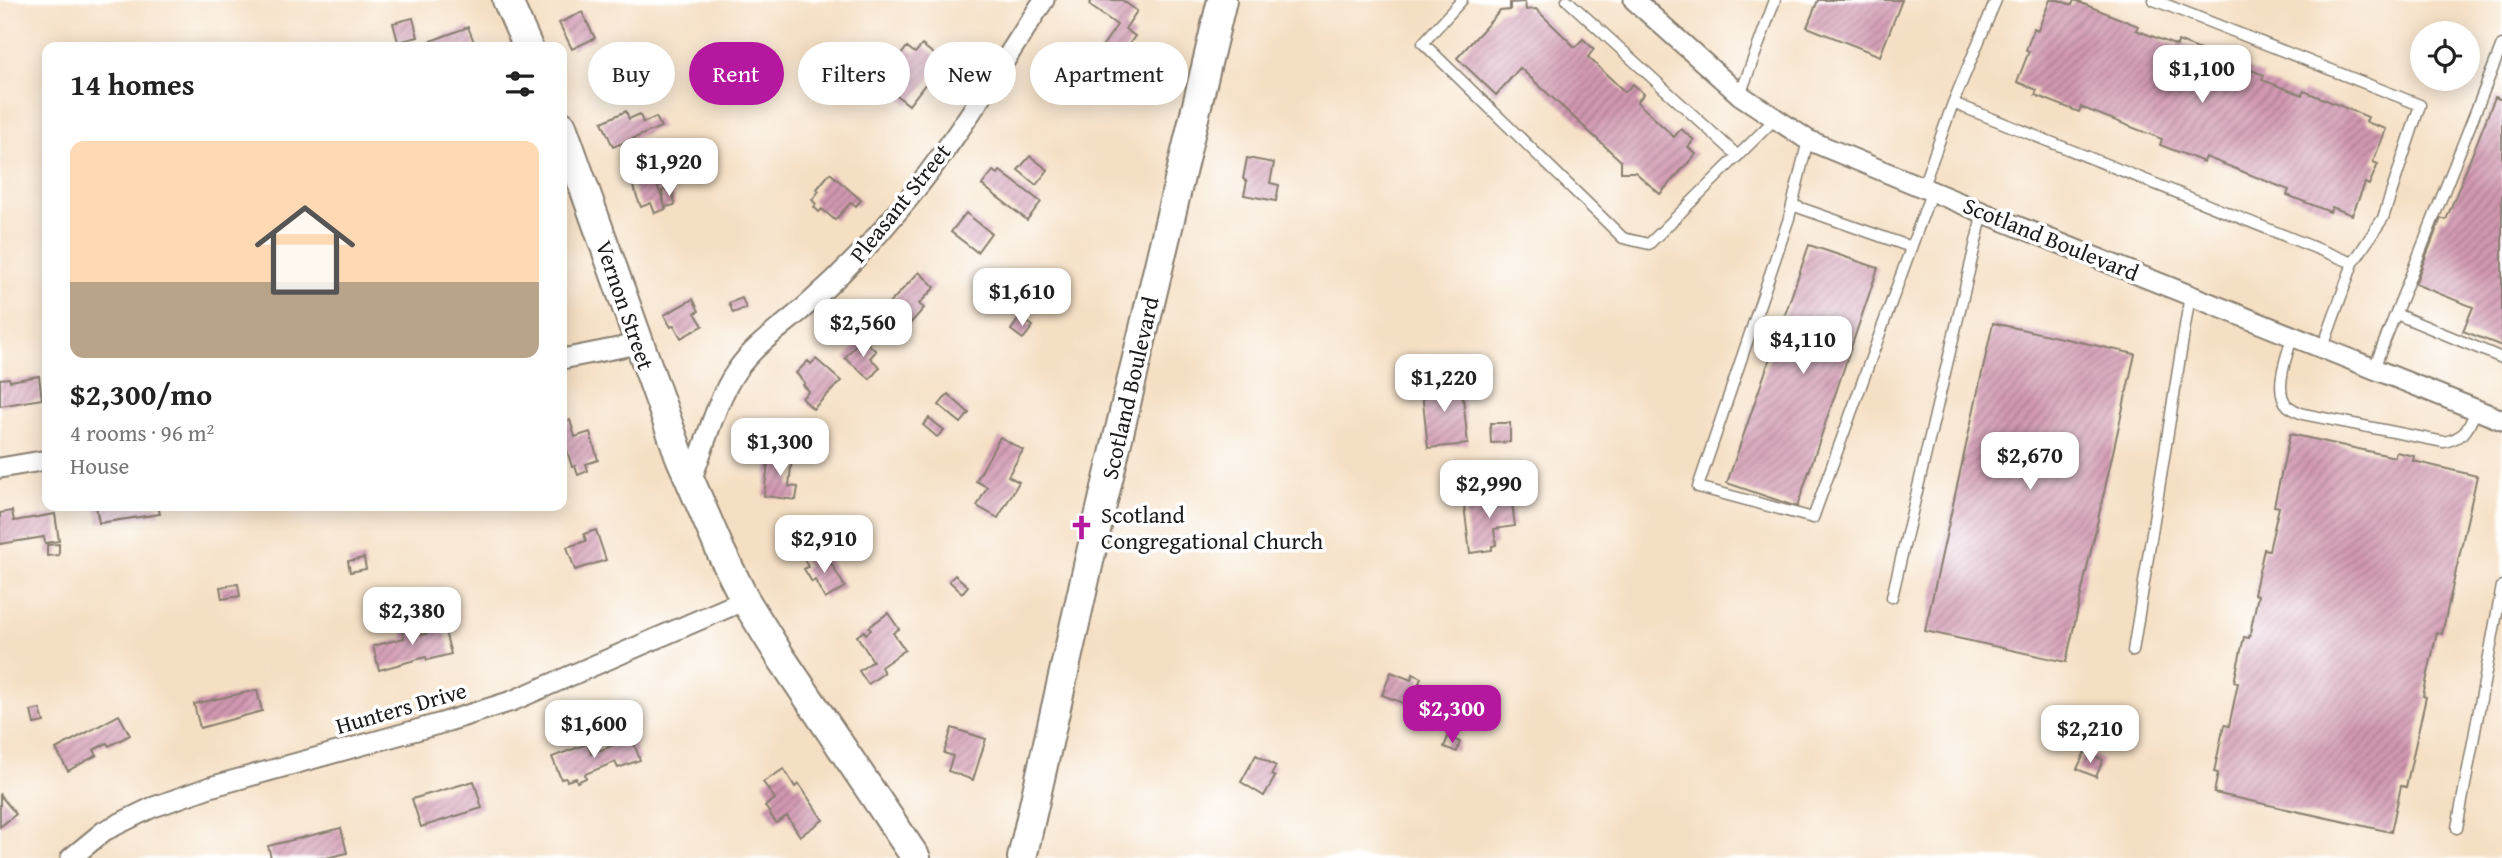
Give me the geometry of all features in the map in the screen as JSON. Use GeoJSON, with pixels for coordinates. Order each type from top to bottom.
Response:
{"type":"FeatureCollection","features":[{"type":"Feature","properties":{"kind":"main road"},"geometry":{"type":"LineString","coordinates":[[507,0],[526,42]]}},
{"type":"Feature","properties":{"kind":"main road","name":"Scotland Boulevard"},"geometry":{"type":"LineString","coordinates":[[1022,858],[1097,526],[1222,0]]}},
{"type":"Feature","properties":{"kind":"main road","name":"Vernon Street"},"geometry":{"type":"LineString","coordinates":[[567,140],[638,344],[690,482]]}},
{"type":"Feature","properties":{"kind":"main road"},"geometry":{"type":"LineString","coordinates":[[690,482],[745,600],[792,675],[916,858]]}},
{"type":"Feature","properties":{"kind":"street","name":"Pleasant Street"},"geometry":{"type":"LineString","coordinates":[[690,482],[704,449],[717,406],[736,372],[766,338],[831,283],[907,201],[944,151],[1044,0]]}},
{"type":"Feature","properties":{"kind":"street","name":"Scotland Boulevard"},"geometry":{"type":"LineString","coordinates":[[1634,0],[1740,95],[1808,139],[2502,420]]}},
{"type":"Feature","properties":{"kind":"street"},"geometry":{"type":"LineString","coordinates":[[567,358],[638,344]]}},
{"type":"Feature","properties":{"kind":"street"},"geometry":{"type":"LineString","coordinates":[[0,468],[42,461]]}},
{"type":"Feature","properties":{"kind":"street","name":"Hunters Drive"},"geometry":{"type":"LineString","coordinates":[[71,858],[104,831],[151,808],[219,785],[430,727],[512,701],[745,600]]}},
{"type":"Feature","properties":{"kind":"lane"},"geometry":{"type":"LineString","coordinates":[[1462,0],[1423,43],[1623,238],[1649,244],[1776,118]]}},
{"type":"Feature","properties":{"kind":"lane"},"geometry":{"type":"LineString","coordinates":[[1567,0],[1738,156]]}},
{"type":"Feature","properties":{"kind":"lane"},"geometry":{"type":"LineString","coordinates":[[1740,95],[1775,0]]}},
{"type":"Feature","properties":{"kind":"lane"},"geometry":{"type":"LineString","coordinates":[[1808,139],[1792,205],[1698,486],[1813,518],[1911,247],[1953,103],[1996,0]]}},
{"type":"Feature","properties":{"kind":"lane"},"geometry":{"type":"LineString","coordinates":[[2154,0],[2420,104],[2383,218],[2353,263],[2323,347]]}},
{"type":"Feature","properties":{"kind":"lane"},"geometry":{"type":"LineString","coordinates":[[2375,368],[2502,45]]}},
{"type":"Feature","properties":{"kind":"lane"},"geometry":{"type":"LineString","coordinates":[[1953,103],[2353,263]]}},
{"type":"Feature","properties":{"kind":"lane"},"geometry":{"type":"LineString","coordinates":[[1792,205],[1911,247]]}},
{"type":"Feature","properties":{"kind":"lane"},"geometry":{"type":"LineString","coordinates":[[1892,597],[1983,212]]}},
{"type":"Feature","properties":{"kind":"lane"},"geometry":{"type":"LineString","coordinates":[[2133,651],[2190,295]]}},
{"type":"Feature","properties":{"kind":"lane"},"geometry":{"type":"LineString","coordinates":[[2396,314],[2502,358]]}},
{"type":"Feature","properties":{"kind":"lane"},"geometry":{"type":"LineString","coordinates":[[2293,335],[2283,370],[2281,391],[2288,407],[2303,414],[2444,442],[2458,439],[2467,431],[2476,410]]}},
{"type":"Feature","properties":{"kind":"lane"},"geometry":{"type":"LineString","coordinates":[[2457,828],[2502,586]]}},
{"type":"Feature","properties":{"kind":"building"},"geometry":{"type":"Polygon","coordinates":[[[1092,0],[1122,0],[1137,11],[1125,29],[1135,36],[1131,42],[1105,42],[1117,25],[1089,5],[1092,0]]]}},
{"type":"Feature","properties":{"kind":"building"},"geometry":{"type":"Polygon","coordinates":[[[1818,0],[1902,0],[1880,56],[1807,27],[1818,0]]]}},
{"type":"Feature","properties":{"kind":"building"},"geometry":{"type":"Polygon","coordinates":[[[2050,0],[2072,5],[2074,0],[2138,26],[2136,30],[2177,46],[2178,41],[2264,75],[2262,80],[2302,95],[2304,91],[2368,117],[2366,122],[2386,129],[2373,162],[2378,164],[2369,185],[2365,183],[2352,215],[2332,207],[2330,212],[2287,195],[2289,190],[2206,157],[2204,162],[2160,145],[2162,139],[2081,107],[2079,112],[2035,95],[2037,90],[2017,82],[2029,51],[2026,50],[2034,28],[2038,30],[2050,0]]]}},
{"type":"Feature","properties":{"kind":"building"},"geometry":{"type":"Polygon","coordinates":[[[1525,2],[1526,10],[1536,9],[1575,47],[1583,39],[1594,49],[1588,57],[1625,92],[1633,84],[1644,94],[1637,102],[1674,137],[1681,129],[1694,140],[1688,147],[1696,154],[1660,194],[1635,172],[1621,172],[1621,161],[1520,68],[1496,95],[1457,58],[1500,11],[1510,10],[1510,3],[1525,2]]]}},
{"type":"Feature","properties":{"kind":"building"},"geometry":{"type":"Polygon","coordinates":[[[582,12],[595,38],[572,49],[559,23],[582,12]]]}},
{"type":"Feature","properties":{"kind":"building"},"geometry":{"type":"Polygon","coordinates":[[[413,18],[418,37],[398,42],[393,23],[413,18]]]}},
{"type":"Feature","properties":{"kind":"building"},"geometry":{"type":"Polygon","coordinates":[[[468,27],[474,42],[428,42],[468,27]]]}},
{"type":"Feature","properties":{"kind":"building"},"geometry":{"type":"Polygon","coordinates":[[[922,45],[924,47],[924,86],[910,104],[910,49],[915,53],[922,45]]]}},
{"type":"Feature","properties":{"kind":"building"},"geometry":{"type":"Polygon","coordinates":[[[2495,97],[2502,100],[2502,346],[2463,331],[2473,307],[2415,284],[2441,218],[2446,220],[2495,97]]]}},
{"type":"Feature","properties":{"kind":"building"},"geometry":{"type":"Polygon","coordinates":[[[626,111],[629,119],[640,114],[643,123],[656,117],[661,127],[613,147],[602,122],[626,111]]]}},
{"type":"Feature","properties":{"kind":"building"},"geometry":{"type":"Polygon","coordinates":[[[1030,156],[1048,170],[1036,185],[1018,170],[1030,156]]]}},
{"type":"Feature","properties":{"kind":"building"},"geometry":{"type":"Polygon","coordinates":[[[1247,158],[1274,163],[1270,183],[1279,185],[1276,201],[1244,195],[1247,181],[1243,179],[1247,158]]]}},
{"type":"Feature","properties":{"kind":"building"},"geometry":{"type":"Polygon","coordinates":[[[652,171],[666,209],[655,213],[651,203],[641,207],[630,179],[652,171]]]}},
{"type":"Feature","properties":{"kind":"building"},"geometry":{"type":"Polygon","coordinates":[[[993,171],[998,174],[1000,171],[1041,202],[1027,220],[982,185],[993,171]]]}},
{"type":"Feature","properties":{"kind":"building"},"geometry":{"type":"Polygon","coordinates":[[[830,173],[861,200],[856,206],[851,202],[835,220],[822,209],[819,212],[812,200],[830,173]]]}},
{"type":"Feature","properties":{"kind":"building"},"geometry":{"type":"Polygon","coordinates":[[[672,188],[675,205],[665,207],[662,191],[672,188]]]}},
{"type":"Feature","properties":{"kind":"building"},"geometry":{"type":"Polygon","coordinates":[[[966,213],[991,233],[977,252],[951,232],[966,213]]]}},
{"type":"Feature","properties":{"kind":"building"},"geometry":{"type":"Polygon","coordinates":[[[1809,245],[1878,268],[1797,507],[1727,483],[1809,245]]]}},
{"type":"Feature","properties":{"kind":"building"},"geometry":{"type":"Polygon","coordinates":[[[919,272],[935,287],[919,304],[924,308],[908,326],[887,306],[919,272]]]}},
{"type":"Feature","properties":{"kind":"building"},"geometry":{"type":"Polygon","coordinates":[[[742,298],[746,308],[733,313],[729,303],[742,298]]]}},
{"type":"Feature","properties":{"kind":"building"},"geometry":{"type":"Polygon","coordinates":[[[693,299],[699,311],[695,313],[703,326],[681,338],[664,315],[693,299]]]}},
{"type":"Feature","properties":{"kind":"building"},"geometry":{"type":"Polygon","coordinates":[[[1020,317],[1033,326],[1023,339],[1011,330],[1020,317]]]}},
{"type":"Feature","properties":{"kind":"building"},"geometry":{"type":"Polygon","coordinates":[[[1993,323],[2135,354],[2066,662],[1925,631],[1993,323]]]}},
{"type":"Feature","properties":{"kind":"building"},"geometry":{"type":"Polygon","coordinates":[[[861,338],[876,351],[870,358],[880,367],[870,379],[845,358],[861,338]]]}},
{"type":"Feature","properties":{"kind":"building"},"geometry":{"type":"Polygon","coordinates":[[[816,359],[841,381],[813,409],[802,398],[809,391],[796,373],[808,361],[811,364],[816,359]]]}},
{"type":"Feature","properties":{"kind":"building"},"geometry":{"type":"Polygon","coordinates":[[[39,376],[42,399],[0,406],[0,379],[9,378],[10,381],[39,376]]]}},
{"type":"Feature","properties":{"kind":"building"},"geometry":{"type":"Polygon","coordinates":[[[1461,379],[1468,444],[1428,448],[1421,383],[1461,379]]]}},
{"type":"Feature","properties":{"kind":"building"},"geometry":{"type":"Polygon","coordinates":[[[948,394],[969,413],[961,423],[939,405],[948,394]]]}},
{"type":"Feature","properties":{"kind":"building"},"geometry":{"type":"Polygon","coordinates":[[[929,418],[944,430],[937,437],[923,425],[929,418]]]}},
{"type":"Feature","properties":{"kind":"building"},"geometry":{"type":"Polygon","coordinates":[[[570,420],[575,437],[590,432],[598,460],[586,464],[588,471],[578,475],[575,466],[572,467],[567,450],[567,421],[570,420]]]}},
{"type":"Feature","properties":{"kind":"building"},"geometry":{"type":"Polygon","coordinates":[[[1490,423],[1510,423],[1510,442],[1491,443],[1490,423]]]}},
{"type":"Feature","properties":{"kind":"building"},"geometry":{"type":"Polygon","coordinates":[[[2290,434],[2395,457],[2396,452],[2414,456],[2413,461],[2477,476],[2442,634],[2437,632],[2406,787],[2401,786],[2391,832],[2214,793],[2218,773],[2214,772],[2224,725],[2229,726],[2238,683],[2234,682],[2244,637],[2249,638],[2258,595],[2254,594],[2264,549],[2269,550],[2279,507],[2274,506],[2290,434]]]}},
{"type":"Feature","properties":{"kind":"building"},"geometry":{"type":"Polygon","coordinates":[[[1000,437],[1023,450],[1008,476],[1019,482],[998,518],[977,506],[987,487],[976,481],[1000,437]]]}},
{"type":"Feature","properties":{"kind":"building"},"geometry":{"type":"Polygon","coordinates":[[[769,454],[792,457],[789,486],[798,487],[796,500],[764,496],[769,454]]]}},
{"type":"Feature","properties":{"kind":"building"},"geometry":{"type":"Polygon","coordinates":[[[1511,483],[1512,488],[1505,489],[1506,497],[1511,496],[1515,526],[1494,529],[1496,545],[1492,546],[1492,550],[1470,553],[1464,505],[1498,501],[1497,485],[1511,483]]]}},
{"type":"Feature","properties":{"kind":"building"},"geometry":{"type":"Polygon","coordinates":[[[12,511],[14,521],[55,514],[59,541],[45,543],[44,537],[0,544],[0,513],[12,511]]]}},
{"type":"Feature","properties":{"kind":"building"},"geometry":{"type":"Polygon","coordinates":[[[97,511],[159,511],[160,514],[99,523],[97,511]]]}},
{"type":"Feature","properties":{"kind":"building"},"geometry":{"type":"Polygon","coordinates":[[[596,530],[606,560],[575,570],[567,547],[586,541],[584,534],[596,530]]]}},
{"type":"Feature","properties":{"kind":"building"},"geometry":{"type":"Polygon","coordinates":[[[59,544],[59,555],[47,556],[47,545],[59,544]]]}},
{"type":"Feature","properties":{"kind":"building"},"geometry":{"type":"Polygon","coordinates":[[[814,553],[819,560],[827,556],[845,587],[825,599],[815,580],[812,582],[804,569],[808,567],[804,559],[814,553]]]}},
{"type":"Feature","properties":{"kind":"building"},"geometry":{"type":"Polygon","coordinates":[[[364,558],[366,569],[350,572],[348,561],[364,558]]]}},
{"type":"Feature","properties":{"kind":"building"},"geometry":{"type":"Polygon","coordinates":[[[955,575],[968,586],[962,593],[949,581],[955,575]]]}},
{"type":"Feature","properties":{"kind":"building"},"geometry":{"type":"Polygon","coordinates":[[[238,584],[240,596],[222,599],[220,587],[238,584]]]}},
{"type":"Feature","properties":{"kind":"building"},"geometry":{"type":"Polygon","coordinates":[[[888,613],[899,629],[893,633],[905,650],[881,667],[884,673],[868,684],[859,671],[873,661],[857,636],[864,631],[866,634],[871,630],[869,627],[888,613]]]}},
{"type":"Feature","properties":{"kind":"building"},"geometry":{"type":"Polygon","coordinates":[[[417,620],[422,635],[444,628],[451,654],[427,660],[426,657],[379,670],[373,646],[404,638],[400,624],[417,620]]]}},
{"type":"Feature","properties":{"kind":"building"},"geometry":{"type":"Polygon","coordinates":[[[1391,672],[1411,680],[1413,674],[1421,678],[1419,683],[1431,688],[1430,690],[1455,700],[1448,720],[1382,695],[1391,672]]]}},
{"type":"Feature","properties":{"kind":"building"},"geometry":{"type":"Polygon","coordinates":[[[257,690],[262,711],[200,728],[194,704],[257,690]]]}},
{"type":"Feature","properties":{"kind":"building"},"geometry":{"type":"Polygon","coordinates":[[[40,709],[44,722],[34,724],[31,711],[40,709]]]}},
{"type":"Feature","properties":{"kind":"building"},"geometry":{"type":"Polygon","coordinates":[[[119,715],[130,735],[94,750],[97,755],[68,771],[56,749],[119,715]]]}},
{"type":"Feature","properties":{"kind":"building"},"geometry":{"type":"Polygon","coordinates":[[[952,728],[986,739],[973,780],[948,771],[953,756],[944,753],[952,728]]]}},
{"type":"Feature","properties":{"kind":"building"},"geometry":{"type":"Polygon","coordinates":[[[1448,737],[1460,742],[1457,752],[1444,747],[1448,737]]]}},
{"type":"Feature","properties":{"kind":"building"},"geometry":{"type":"Polygon","coordinates":[[[632,738],[640,760],[618,768],[615,762],[585,774],[586,778],[577,782],[576,778],[567,781],[566,778],[561,779],[552,757],[587,744],[591,754],[632,738]]]}},
{"type":"Feature","properties":{"kind":"building"},"geometry":{"type":"Polygon","coordinates":[[[2085,752],[2103,760],[2096,777],[2077,769],[2085,752]]]}},
{"type":"Feature","properties":{"kind":"building"},"geometry":{"type":"Polygon","coordinates":[[[1256,755],[1276,766],[1271,775],[1275,777],[1264,796],[1241,782],[1256,755]]]}},
{"type":"Feature","properties":{"kind":"building"},"geometry":{"type":"Polygon","coordinates":[[[784,769],[795,787],[799,784],[823,820],[800,836],[787,816],[776,823],[765,806],[775,799],[763,782],[784,769]]]}},
{"type":"Feature","properties":{"kind":"building"},"geometry":{"type":"Polygon","coordinates":[[[474,781],[482,808],[421,827],[412,799],[474,781]]]}},
{"type":"Feature","properties":{"kind":"building"},"geometry":{"type":"Polygon","coordinates":[[[0,795],[16,814],[0,827],[0,795]]]}},
{"type":"Feature","properties":{"kind":"building"},"geometry":{"type":"Polygon","coordinates":[[[341,828],[347,853],[326,858],[271,858],[268,846],[341,828]]]}},
{"type":"Feature","properties":{"kind":"place","name":"Scotland Congregational Church"},"geometry":{"type":"Point","coordinates":[1081,528]}}]}
